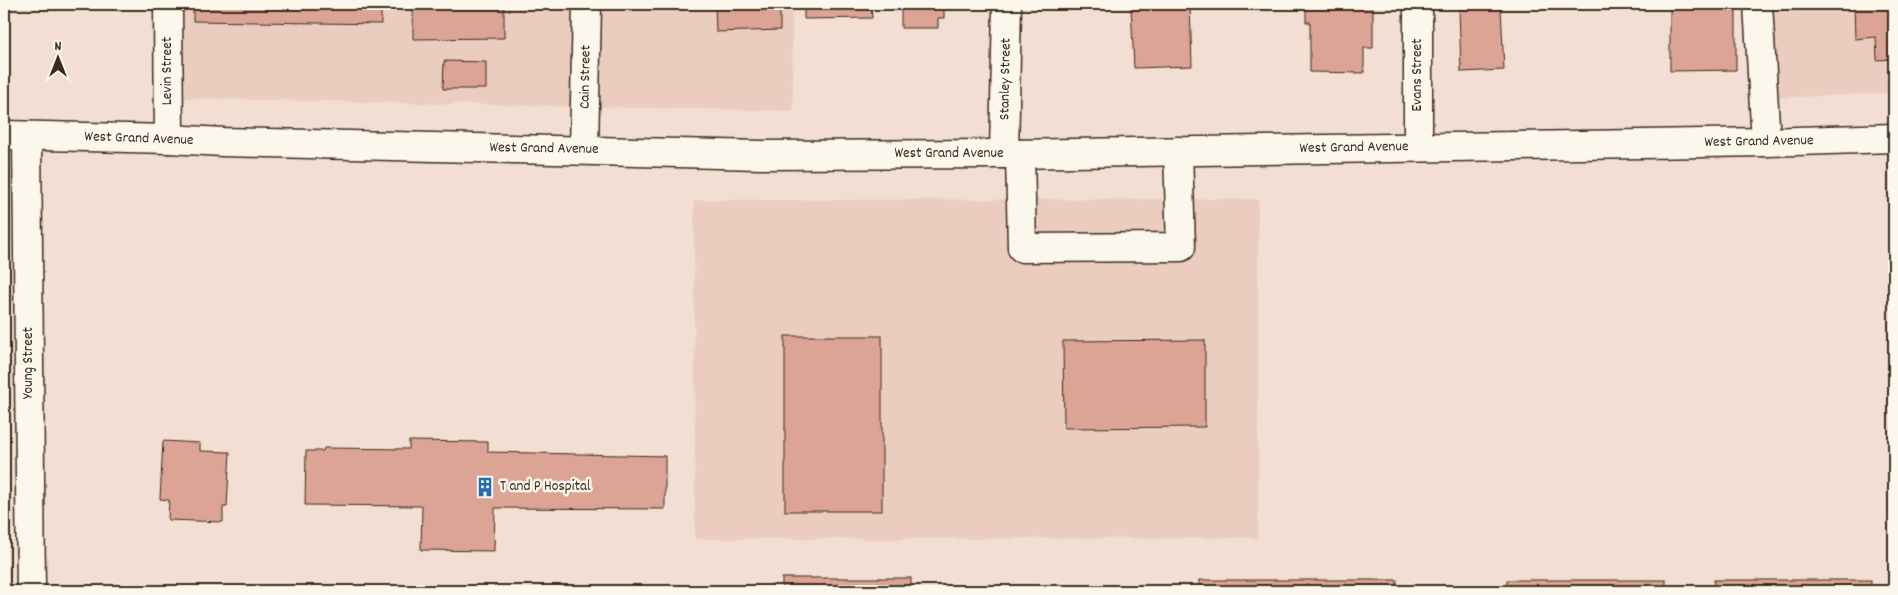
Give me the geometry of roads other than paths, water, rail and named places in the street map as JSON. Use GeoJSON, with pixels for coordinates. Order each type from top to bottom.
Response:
{"type":"FeatureCollection","features":[{"type":"Feature","properties":{"kind":"main road","name":"Levin Street"},"geometry":{"type":"LineString","coordinates":[[168,4],[168,139]]}},
{"type":"Feature","properties":{"kind":"main road","name":"Cain Street"},"geometry":{"type":"LineString","coordinates":[[584,150],[587,4]]}},
{"type":"Feature","properties":{"kind":"main road","name":"Stanley Street"},"geometry":{"type":"LineString","coordinates":[[1007,4],[1012,154],[1022,248],[1181,247],[1178,151]]}},
{"type":"Feature","properties":{"kind":"main road","name":"Evans Street"},"geometry":{"type":"LineString","coordinates":[[1418,4],[1418,147]]}},
{"type":"Feature","properties":{"kind":"main road"},"geometry":{"type":"LineString","coordinates":[[1758,4],[1766,142]]}},
{"type":"Feature","properties":{"kind":"main road","name":"West Grand Avenue"},"geometry":{"type":"LineString","coordinates":[[15,135],[223,142],[761,154],[1012,154],[1766,142],[1894,138]]}},
{"type":"Feature","properties":{"kind":"main road","name":"Young Street"},"geometry":{"type":"LineString","coordinates":[[15,135],[31,591]]}},
{"type":"Feature","properties":{"kind":"place","name":"T and P Hospital"},"geometry":{"type":"Point","coordinates":[485,487]}}]}
